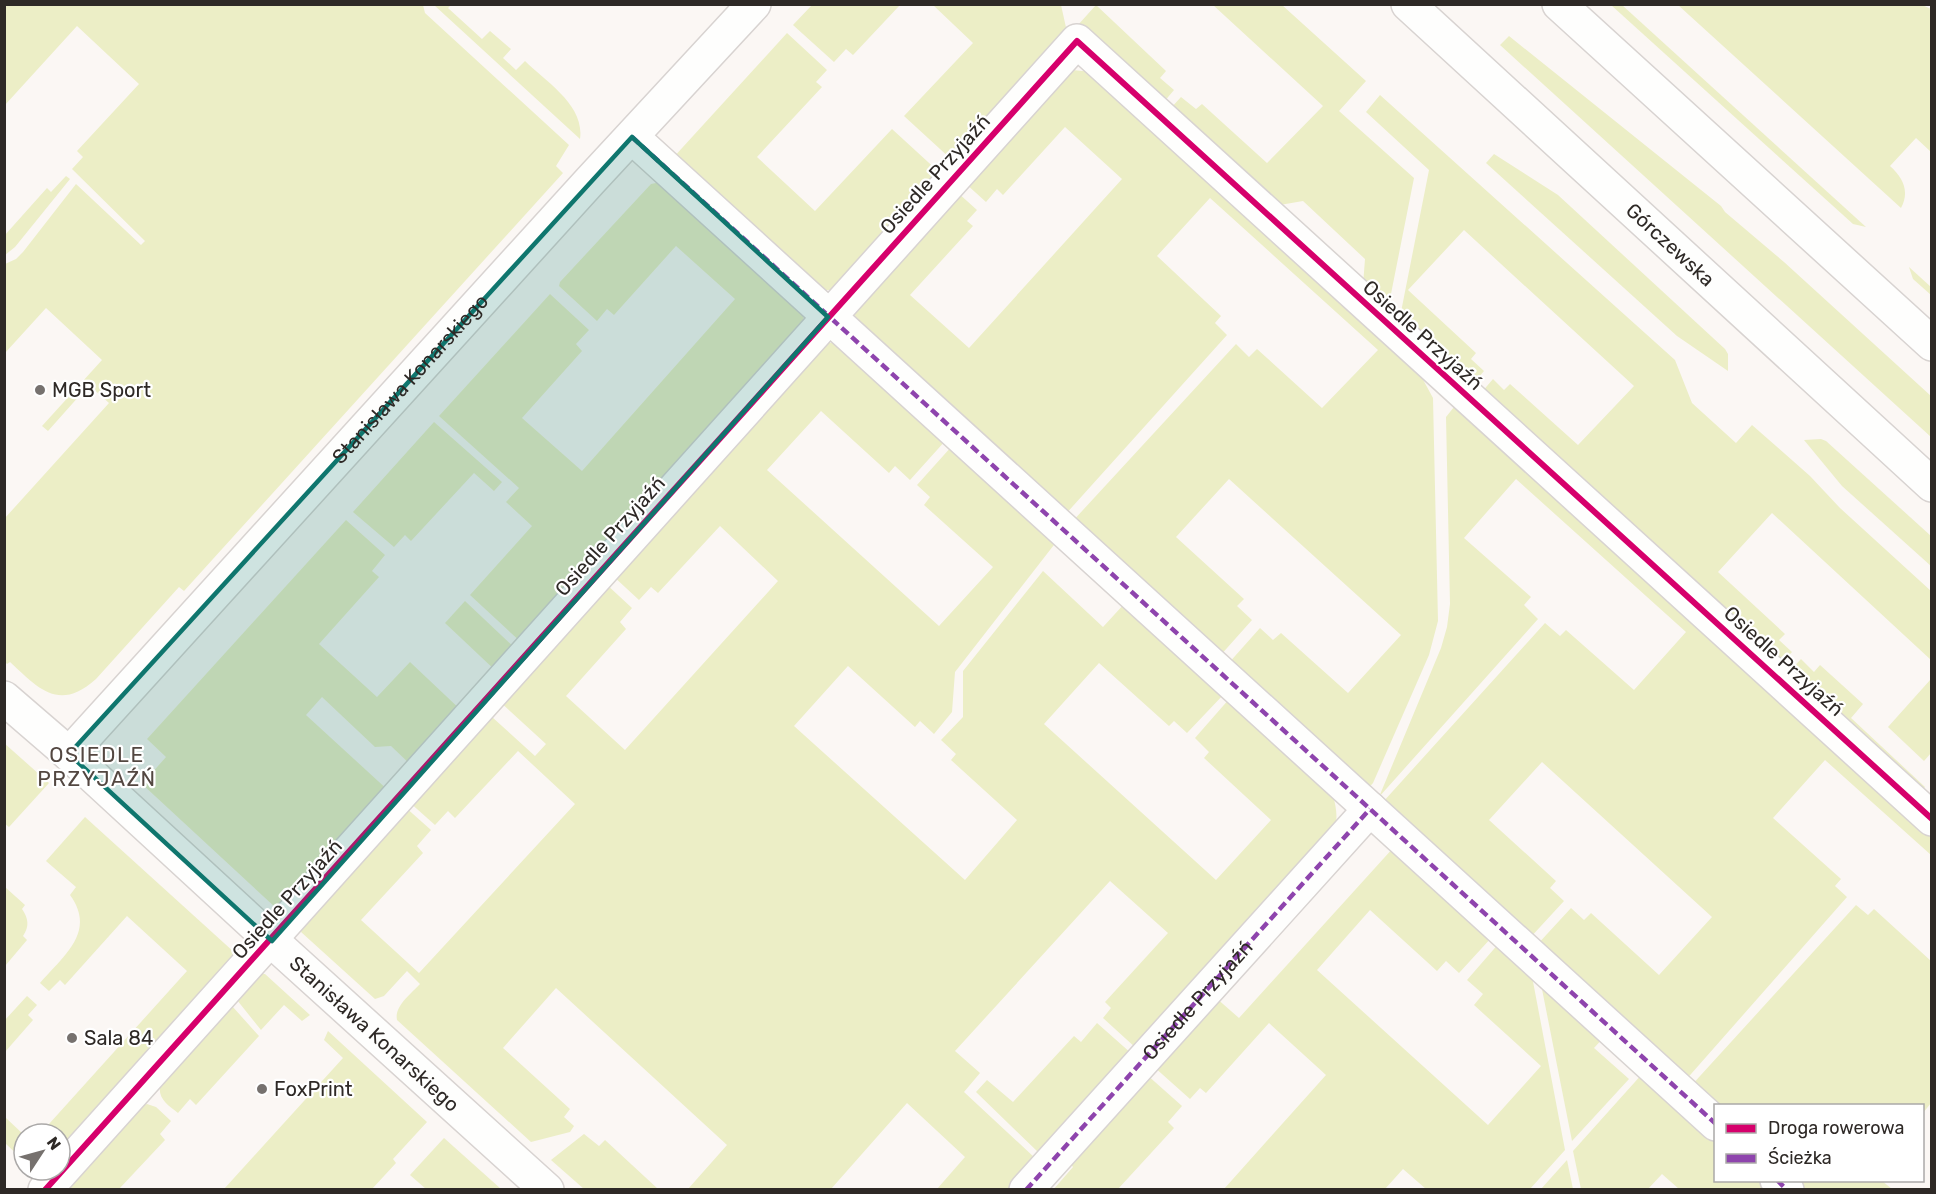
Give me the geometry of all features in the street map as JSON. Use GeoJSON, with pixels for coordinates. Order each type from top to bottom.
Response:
{"type":"FeatureCollection","features":[{"type":"Feature","properties":{"kind":"street","name":"Stanisława Konarskiego"},"geometry":{"type":"LineString","coordinates":[[69,754],[754,4]]}},
{"type":"Feature","properties":{"kind":"street","name":"Górczewska"},"geometry":{"type":"LineString","coordinates":[[1408,4],[1932,485]]}},
{"type":"Feature","properties":{"kind":"street"},"geometry":{"type":"LineString","coordinates":[[1559,4],[1932,344]]}},
{"type":"Feature","properties":{"kind":"street","name":"Osiedle Przyjaźń"},"geometry":{"type":"LineString","coordinates":[[45,1190],[272,941],[1077,41],[1932,819]]}},
{"type":"Feature","properties":{"kind":"street"},"geometry":{"type":"LineString","coordinates":[[632,137],[1714,1122]]}},
{"type":"Feature","properties":{"kind":"street","name":"Stanisława Konarskiego"},"geometry":{"type":"LineString","coordinates":[[4,698],[69,754],[547,1190]]}},
{"type":"Feature","properties":{"kind":"street","name":"Osiedle Przyjaźń"},"geometry":{"type":"LineString","coordinates":[[1026,1190],[1370,809]]}},
{"type":"Feature","properties":{"kind":"highlighted area"},"geometry":{"type":"Polygon","coordinates":[[[632,137],[828,317],[272,941],[69,754],[632,137]]]}},
{"type":"Feature","properties":{"kind":"green space"},"geometry":{"type":"Polygon","coordinates":[[[5,4],[423,5],[425,13],[569,145],[556,166],[563,173],[184,591],[179,587],[96,679],[83,689],[71,694],[60,695],[40,688],[10,662],[7,664],[5,662],[5,518],[109,403],[89,385],[48,431],[42,426],[102,360],[46,308],[5,353],[5,264],[16,259],[23,252],[76,184],[141,245],[145,241],[72,169],[83,157],[77,151],[139,84],[77,26],[5,105],[5,4]]]}},
{"type":"Feature","properties":{"kind":"green space"},"geometry":{"type":"Polygon","coordinates":[[[1920,4],[1931,9],[1931,152],[1916,138],[1890,166],[1904,185],[1905,196],[1901,208],[1678,5],[1920,4]]]}},
{"type":"Feature","properties":{"kind":"green space"},"geometry":{"type":"Polygon","coordinates":[[[434,5],[451,5],[448,8],[482,39],[490,31],[511,49],[503,58],[516,70],[525,61],[553,86],[576,115],[580,127],[580,139],[434,5]]]}},
{"type":"Feature","properties":{"kind":"green space"},"geometry":{"type":"Polygon","coordinates":[[[812,5],[900,5],[853,55],[846,49],[834,62],[793,25],[812,5]]]}},
{"type":"Feature","properties":{"kind":"green space"},"geometry":{"type":"Polygon","coordinates":[[[933,5],[1061,5],[1067,32],[952,160],[904,116],[973,43],[933,5]]]}},
{"type":"Feature","properties":{"kind":"green space"},"geometry":{"type":"Polygon","coordinates":[[[1096,5],[1166,71],[1160,78],[1174,90],[1163,103],[1078,25],[1096,5]]]}},
{"type":"Feature","properties":{"kind":"green space"},"geometry":{"type":"Polygon","coordinates":[[[1213,5],[1282,5],[1366,81],[1339,111],[1414,178],[1388,309],[1363,285],[1365,259],[1303,201],[1274,206],[1170,109],[1181,97],[1196,109],[1202,104],[1267,163],[1323,106],[1213,5]]]}},
{"type":"Feature","properties":{"kind":"green space"},"geometry":{"type":"Polygon","coordinates":[[[1611,5],[1622,5],[1866,227],[1853,224],[1611,5]]]}},
{"type":"Feature","properties":{"kind":"green space"},"geometry":{"type":"Polygon","coordinates":[[[787,33],[827,70],[816,82],[822,87],[757,157],[815,211],[892,129],[940,173],[831,290],[821,290],[672,159],[787,33]]]}},
{"type":"Feature","properties":{"kind":"green space"},"geometry":{"type":"Polygon","coordinates":[[[1509,36],[1721,206],[1931,396],[1931,437],[1500,45],[1509,36]]]}},
{"type":"Feature","properties":{"kind":"green space"},"geometry":{"type":"Polygon","coordinates":[[[1072,70],[1093,72],[1414,363],[1433,398],[1438,621],[1429,655],[1373,783],[1365,792],[1227,665],[1260,628],[1273,640],[1281,633],[1348,693],[1401,635],[1229,479],[1176,537],[1244,599],[1237,606],[1252,620],[1219,657],[1071,523],[1236,344],[1249,357],[1257,349],[1322,408],[1378,350],[1210,198],[1157,256],[1221,316],[1215,323],[1227,335],[1064,516],[856,324],[856,307],[957,192],[977,210],[967,221],[973,226],[910,295],[969,348],[1122,179],[1065,127],[1003,195],[997,189],[986,202],[965,183],[1072,70]]]}},
{"type":"Feature","properties":{"kind":"green space"},"geometry":{"type":"Polygon","coordinates":[[[1380,95],[1675,360],[1692,403],[1736,443],[1752,425],[1810,476],[1840,508],[1931,591],[1931,660],[1772,513],[1718,572],[1785,634],[1779,640],[1792,652],[1779,666],[1481,393],[1493,379],[1504,390],[1510,384],[1578,445],[1634,386],[1464,230],[1408,290],[1476,353],[1471,359],[1484,371],[1472,385],[1403,323],[1401,312],[1429,170],[1366,112],[1380,95]]]}},
{"type":"Feature","properties":{"kind":"green space"},"geometry":{"type":"Polygon","coordinates":[[[1494,154],[1558,195],[1725,349],[1728,354],[1728,371],[1677,336],[1486,163],[1494,154]]]}},
{"type":"Feature","properties":{"kind":"green space"},"geometry":{"type":"Polygon","coordinates":[[[66,176],[70,179],[15,247],[5,255],[5,235],[47,188],[51,192],[66,176]]]}},
{"type":"Feature","properties":{"kind":"green space"},"geometry":{"type":"Polygon","coordinates":[[[661,182],[803,313],[804,324],[523,644],[470,595],[532,526],[506,502],[519,488],[439,416],[550,294],[589,330],[576,344],[582,351],[522,418],[582,471],[735,299],[676,246],[614,315],[607,309],[597,321],[559,286],[560,282],[651,184],[661,182]]]}},
{"type":"Feature","properties":{"kind":"green space"},"geometry":{"type":"Polygon","coordinates":[[[1909,267],[1931,287],[1931,295],[1913,279],[1909,267]]]}},
{"type":"Feature","properties":{"kind":"green space"},"geometry":{"type":"Polygon","coordinates":[[[826,343],[834,343],[946,440],[910,480],[895,466],[889,473],[821,411],[767,470],[939,626],[993,567],[924,505],[930,497],[917,485],[952,446],[1057,541],[955,672],[952,712],[934,734],[920,721],[915,727],[848,666],[794,726],[965,880],[1017,820],[951,760],[956,754],[941,740],[963,717],[963,671],[1043,571],[1103,627],[1125,603],[1225,693],[1187,733],[1174,721],[1169,726],[1099,663],[1044,724],[1216,880],[1271,820],[1204,758],[1209,752],[1195,738],[1230,698],[1333,795],[1335,804],[1335,828],[1137,1049],[1103,1018],[1111,1008],[1105,1002],[1168,933],[1110,881],[955,1051],[980,1073],[964,1092],[1035,1158],[1010,1189],[937,1189],[965,1157],[907,1103],[831,1189],[688,1189],[727,1145],[556,988],[503,1048],[570,1109],[564,1117],[574,1126],[570,1132],[531,1142],[397,1020],[401,1005],[420,984],[407,971],[384,996],[375,999],[301,932],[304,920],[404,806],[431,830],[417,846],[423,853],[361,920],[419,973],[575,804],[518,751],[455,818],[448,811],[435,825],[408,801],[492,717],[535,756],[546,744],[499,701],[605,583],[632,608],[620,622],[626,629],[566,696],[625,750],[778,581],[720,526],[658,593],[651,587],[639,600],[612,575],[826,343]]]}},
{"type":"Feature","properties":{"kind":"green space"},"geometry":{"type":"Polygon","coordinates":[[[1458,402],[1931,833],[1931,855],[1825,760],[1773,818],[1841,879],[1835,886],[1847,897],[1684,1082],[1536,946],[1571,908],[1584,920],[1591,913],[1659,975],[1712,917],[1542,762],[1489,820],[1556,881],[1550,888],[1564,901],[1529,939],[1383,802],[1545,623],[1560,636],[1566,630],[1634,690],[1686,632],[1516,479],[1464,538],[1531,597],[1524,605],[1538,619],[1379,797],[1441,648],[1447,627],[1450,604],[1446,417],[1458,402]]]}},
{"type":"Feature","properties":{"kind":"green space"},"geometry":{"type":"Polygon","coordinates":[[[434,422],[502,482],[494,491],[474,473],[411,541],[405,535],[394,547],[353,512],[434,422]]]}},
{"type":"Feature","properties":{"kind":"green space"},"geometry":{"type":"Polygon","coordinates":[[[1804,440],[1826,441],[1931,536],[1931,566],[1842,486],[1804,440]]]}},
{"type":"Feature","properties":{"kind":"green space"},"geometry":{"type":"Polygon","coordinates":[[[346,520],[385,555],[372,571],[379,577],[319,644],[377,697],[410,662],[463,712],[413,767],[391,746],[375,747],[322,697],[306,715],[390,792],[283,908],[276,908],[142,784],[166,757],[147,739],[346,520]]]}},
{"type":"Feature","properties":{"kind":"green space"},"geometry":{"type":"Polygon","coordinates":[[[465,601],[517,650],[497,672],[445,623],[465,601]]]}},
{"type":"Feature","properties":{"kind":"green space"},"geometry":{"type":"Polygon","coordinates":[[[1801,659],[1814,672],[1820,665],[1863,704],[1851,718],[1925,787],[1919,794],[1787,674],[1801,659]]]}},
{"type":"Feature","properties":{"kind":"green space"},"geometry":{"type":"Polygon","coordinates":[[[1931,679],[1931,753],[1924,761],[1888,727],[1931,679]]]}},
{"type":"Feature","properties":{"kind":"green space"},"geometry":{"type":"Polygon","coordinates":[[[4,743],[49,783],[9,827],[4,823],[4,743]]]}},
{"type":"Feature","properties":{"kind":"green space"},"geometry":{"type":"Polygon","coordinates":[[[85,817],[235,953],[233,961],[72,1145],[72,1122],[51,1122],[187,971],[127,916],[65,985],[60,980],[49,991],[40,983],[74,943],[80,921],[77,908],[70,895],[76,887],[46,861],[85,817]]]}},
{"type":"Feature","properties":{"kind":"green space"},"geometry":{"type":"Polygon","coordinates":[[[1394,847],[1492,937],[1459,973],[1446,961],[1437,971],[1370,910],[1317,970],[1488,1125],[1541,1066],[1474,1005],[1483,994],[1467,980],[1500,942],[1531,971],[1565,1150],[1530,1189],[1426,1189],[1403,1169],[1385,1189],[1224,1189],[1326,1075],[1269,1023],[1206,1093],[1200,1088],[1190,1099],[1153,1066],[1215,997],[1239,1018],[1394,847]]]}},
{"type":"Feature","properties":{"kind":"green space"},"geometry":{"type":"Polygon","coordinates":[[[5,887],[25,905],[22,909],[26,916],[27,929],[23,936],[27,940],[5,966],[5,887]]]}},
{"type":"Feature","properties":{"kind":"green space"},"geometry":{"type":"Polygon","coordinates":[[[1856,905],[1868,915],[1874,909],[1931,961],[1931,1103],[1924,1112],[1924,1104],[1714,1105],[1690,1087],[1856,905]]]}},
{"type":"Feature","properties":{"kind":"green space"},"geometry":{"type":"Polygon","coordinates":[[[262,974],[265,974],[310,1015],[302,1021],[284,1005],[261,1030],[237,1000],[262,974]]]}},
{"type":"Feature","properties":{"kind":"green space"},"geometry":{"type":"Polygon","coordinates":[[[1540,979],[1604,1037],[1594,1048],[1629,1079],[1572,1141],[1540,979]]]}},
{"type":"Feature","properties":{"kind":"green space"},"geometry":{"type":"Polygon","coordinates":[[[27,996],[37,1005],[28,1015],[33,1020],[5,1052],[5,1020],[27,996]]]}},
{"type":"Feature","properties":{"kind":"green space"},"geometry":{"type":"Polygon","coordinates":[[[232,1006],[259,1036],[196,1105],[190,1099],[178,1113],[162,1098],[160,1086],[232,1006]]]}},
{"type":"Feature","properties":{"kind":"green space"},"geometry":{"type":"Polygon","coordinates":[[[1097,1023],[1132,1054],[1039,1153],[976,1092],[987,1080],[1013,1102],[1074,1036],[1081,1042],[1097,1023]]]}},
{"type":"Feature","properties":{"kind":"green space"},"geometry":{"type":"Polygon","coordinates":[[[328,1031],[427,1122],[393,1159],[396,1163],[372,1189],[224,1189],[343,1058],[324,1040],[328,1031]]]}},
{"type":"Feature","properties":{"kind":"green space"},"geometry":{"type":"Polygon","coordinates":[[[1643,1073],[1714,1138],[1714,1182],[1762,1182],[1771,1189],[1679,1189],[1662,1174],[1648,1189],[1581,1189],[1573,1151],[1643,1073]]]}},
{"type":"Feature","properties":{"kind":"green space"},"geometry":{"type":"Polygon","coordinates":[[[1146,1074],[1182,1106],[1168,1122],[1174,1128],[1118,1189],[1053,1190],[1073,1167],[1067,1160],[1146,1074]]]}},
{"type":"Feature","properties":{"kind":"green space"},"geometry":{"type":"Polygon","coordinates":[[[147,1104],[156,1107],[171,1121],[160,1134],[165,1140],[119,1189],[66,1190],[142,1106],[147,1104]]]}},
{"type":"Feature","properties":{"kind":"green space"},"geometry":{"type":"Polygon","coordinates":[[[5,1117],[12,1124],[12,1150],[5,1143],[5,1117]]]}},
{"type":"Feature","properties":{"kind":"green space"},"geometry":{"type":"Polygon","coordinates":[[[584,1134],[599,1146],[605,1140],[658,1189],[584,1189],[551,1160],[584,1134]]]}},
{"type":"Feature","properties":{"kind":"green space"},"geometry":{"type":"Polygon","coordinates":[[[444,1138],[501,1189],[426,1189],[410,1175],[444,1138]]]}},
{"type":"Feature","properties":{"kind":"green space"},"geometry":{"type":"Polygon","coordinates":[[[1567,1160],[1573,1189],[1541,1189],[1567,1160]]]}},
{"type":"Feature","properties":{"kind":"green space"},"geometry":{"type":"Polygon","coordinates":[[[1794,1182],[1883,1182],[1892,1189],[1803,1189],[1794,1182]]]}},
{"type":"Feature","properties":{"kind":"marked path"},"geometry":{"type":"LineString","coordinates":[[632,137],[1714,1122]]}},
{"type":"Feature","properties":{"kind":"marked path"},"geometry":{"type":"LineString","coordinates":[[1026,1190],[1370,809]]}},
{"type":"Feature","properties":{"kind":"marked path"},"geometry":{"type":"LineString","coordinates":[[1779,1182],[1787,1190]]}},
{"type":"Feature","properties":{"kind":"cycle path"},"geometry":{"type":"LineString","coordinates":[[45,1190],[1077,41],[1932,819]]}},
{"type":"Feature","properties":{"kind":"place","name":"MGB Sport"},"geometry":{"type":"Point","coordinates":[40,390]}},
{"type":"Feature","properties":{"kind":"place","name":"Sala 84"},"geometry":{"type":"Point","coordinates":[72,1038]}},
{"type":"Feature","properties":{"kind":"place","name":"FoxPrint"},"geometry":{"type":"Point","coordinates":[262,1089]}},
{"type":"Feature","properties":{"kind":"district","name":"OSIEDLE PRZYJAŹŃ"},"geometry":{"type":"Point","coordinates":[97,767]}}]}
